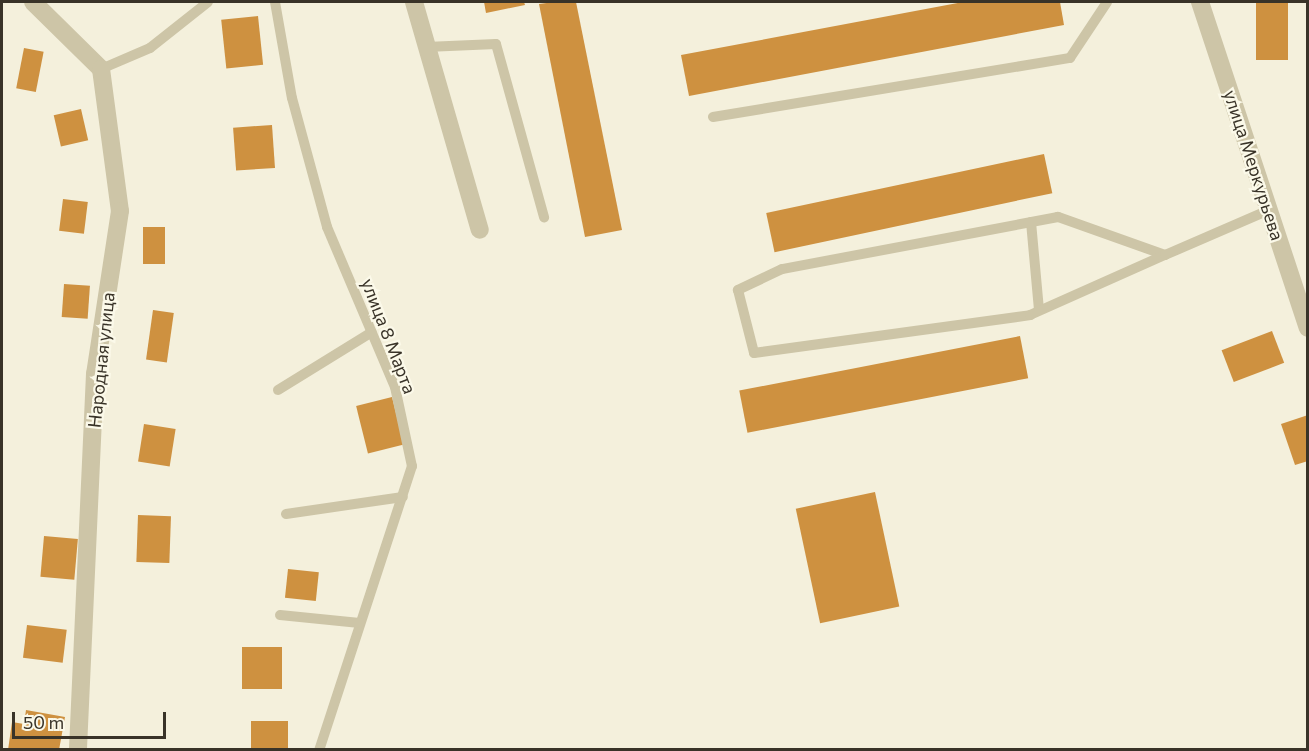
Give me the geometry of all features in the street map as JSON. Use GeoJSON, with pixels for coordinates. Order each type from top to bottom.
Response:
{"type":"FeatureCollection","features":[{"type":"Feature","properties":{"kind":"street"},"geometry":{"type":"LineString","coordinates":[[33,2],[101,69]]}},
{"type":"Feature","properties":{"kind":"street"},"geometry":{"type":"LineString","coordinates":[[414,2],[480,230]]}},
{"type":"Feature","properties":{"kind":"street","name":"улица Меркурьева"},"geometry":{"type":"LineString","coordinates":[[1200,2],[1308,328]]}},
{"type":"Feature","properties":{"kind":"street","name":"Народная улица"},"geometry":{"type":"LineString","coordinates":[[78,750],[95,375],[120,211],[101,69]]}},
{"type":"Feature","properties":{"kind":"lane"},"geometry":{"type":"LineString","coordinates":[[101,69],[150,48],[208,2]]}},
{"type":"Feature","properties":{"kind":"lane","name":"улица 8 Марта"},"geometry":{"type":"LineString","coordinates":[[275,2],[292,98],[327,226],[395,387],[412,466],[319,750]]}},
{"type":"Feature","properties":{"kind":"lane"},"geometry":{"type":"LineString","coordinates":[[713,117],[1070,58],[1107,2]]}},
{"type":"Feature","properties":{"kind":"lane"},"geometry":{"type":"LineString","coordinates":[[426,47],[496,45],[544,217]]}},
{"type":"Feature","properties":{"kind":"lane"},"geometry":{"type":"LineString","coordinates":[[1165,255],[1058,217],[782,269],[738,290],[754,353],[1039,310],[1269,210]]}},
{"type":"Feature","properties":{"kind":"lane"},"geometry":{"type":"LineString","coordinates":[[1031,222],[1039,310]]}},
{"type":"Feature","properties":{"kind":"lane"},"geometry":{"type":"LineString","coordinates":[[278,390],[372,332]]}},
{"type":"Feature","properties":{"kind":"lane"},"geometry":{"type":"LineString","coordinates":[[286,514],[403,497]]}},
{"type":"Feature","properties":{"kind":"lane"},"geometry":{"type":"LineString","coordinates":[[280,615],[360,623]]}},
{"type":"Feature","properties":{"kind":"building"},"geometry":{"type":"Polygon","coordinates":[[[484,2],[524,2],[525,5],[486,13],[484,2]]]}},
{"type":"Feature","properties":{"kind":"building"},"geometry":{"type":"Polygon","coordinates":[[[576,2],[622,230],[585,237],[539,4],[576,2]]]}},
{"type":"Feature","properties":{"kind":"building"},"geometry":{"type":"Polygon","coordinates":[[[963,2],[1060,2],[1064,25],[689,96],[681,55],[963,2]]]}},
{"type":"Feature","properties":{"kind":"building"},"geometry":{"type":"Polygon","coordinates":[[[1256,2],[1288,2],[1288,60],[1256,60],[1256,2]]]}},
{"type":"Feature","properties":{"kind":"building"},"geometry":{"type":"Polygon","coordinates":[[[258,16],[263,65],[226,69],[221,20],[258,16]]]}},
{"type":"Feature","properties":{"kind":"building"},"geometry":{"type":"Polygon","coordinates":[[[24,48],[44,52],[36,92],[16,88],[24,48]]]}},
{"type":"Feature","properties":{"kind":"building"},"geometry":{"type":"Polygon","coordinates":[[[81,109],[88,140],[61,146],[54,115],[81,109]]]}},
{"type":"Feature","properties":{"kind":"building"},"geometry":{"type":"Polygon","coordinates":[[[272,125],[275,168],[236,171],[233,128],[272,125]]]}},
{"type":"Feature","properties":{"kind":"building"},"geometry":{"type":"Polygon","coordinates":[[[1044,154],[1052,193],[775,252],[766,213],[1044,154]]]}},
{"type":"Feature","properties":{"kind":"building"},"geometry":{"type":"Polygon","coordinates":[[[63,199],[88,202],[84,234],[59,231],[63,199]]]}},
{"type":"Feature","properties":{"kind":"building"},"geometry":{"type":"Polygon","coordinates":[[[143,227],[165,227],[165,264],[143,264],[143,227]]]}},
{"type":"Feature","properties":{"kind":"building"},"geometry":{"type":"Polygon","coordinates":[[[64,284],[90,286],[88,319],[62,317],[64,284]]]}},
{"type":"Feature","properties":{"kind":"building"},"geometry":{"type":"Polygon","coordinates":[[[153,310],[174,313],[167,362],[146,360],[153,310]]]}},
{"type":"Feature","properties":{"kind":"building"},"geometry":{"type":"Polygon","coordinates":[[[1272,331],[1284,363],[1234,382],[1222,350],[1272,331]]]}},
{"type":"Feature","properties":{"kind":"building"},"geometry":{"type":"Polygon","coordinates":[[[1020,336],[1028,378],[747,433],[739,391],[1020,336]]]}},
{"type":"Feature","properties":{"kind":"building"},"geometry":{"type":"Polygon","coordinates":[[[392,397],[404,445],[368,453],[356,406],[392,397]]]}},
{"type":"Feature","properties":{"kind":"building"},"geometry":{"type":"Polygon","coordinates":[[[1308,415],[1308,461],[1295,465],[1281,424],[1308,415]]]}},
{"type":"Feature","properties":{"kind":"building"},"geometry":{"type":"Polygon","coordinates":[[[144,424],[176,429],[170,467],[138,462],[144,424]]]}},
{"type":"Feature","properties":{"kind":"building"},"geometry":{"type":"Polygon","coordinates":[[[875,492],[899,606],[820,623],[796,509],[875,492]]]}},
{"type":"Feature","properties":{"kind":"building"},"geometry":{"type":"Polygon","coordinates":[[[138,515],[171,516],[169,563],[136,562],[138,515]]]}},
{"type":"Feature","properties":{"kind":"building"},"geometry":{"type":"Polygon","coordinates":[[[44,536],[78,539],[74,580],[40,577],[44,536]]]}},
{"type":"Feature","properties":{"kind":"building"},"geometry":{"type":"Polygon","coordinates":[[[288,569],[319,572],[316,601],[285,598],[288,569]]]}},
{"type":"Feature","properties":{"kind":"building"},"geometry":{"type":"Polygon","coordinates":[[[27,625],[67,630],[63,663],[23,658],[27,625]]]}},
{"type":"Feature","properties":{"kind":"building"},"geometry":{"type":"Polygon","coordinates":[[[242,647],[282,647],[282,689],[242,689],[242,647]]]}},
{"type":"Feature","properties":{"kind":"building"},"geometry":{"type":"Polygon","coordinates":[[[26,710],[65,717],[59,750],[8,750],[12,722],[24,724],[26,710]]]}},
{"type":"Feature","properties":{"kind":"building"},"geometry":{"type":"Polygon","coordinates":[[[251,721],[288,721],[288,750],[251,750],[251,721]]]}}]}
